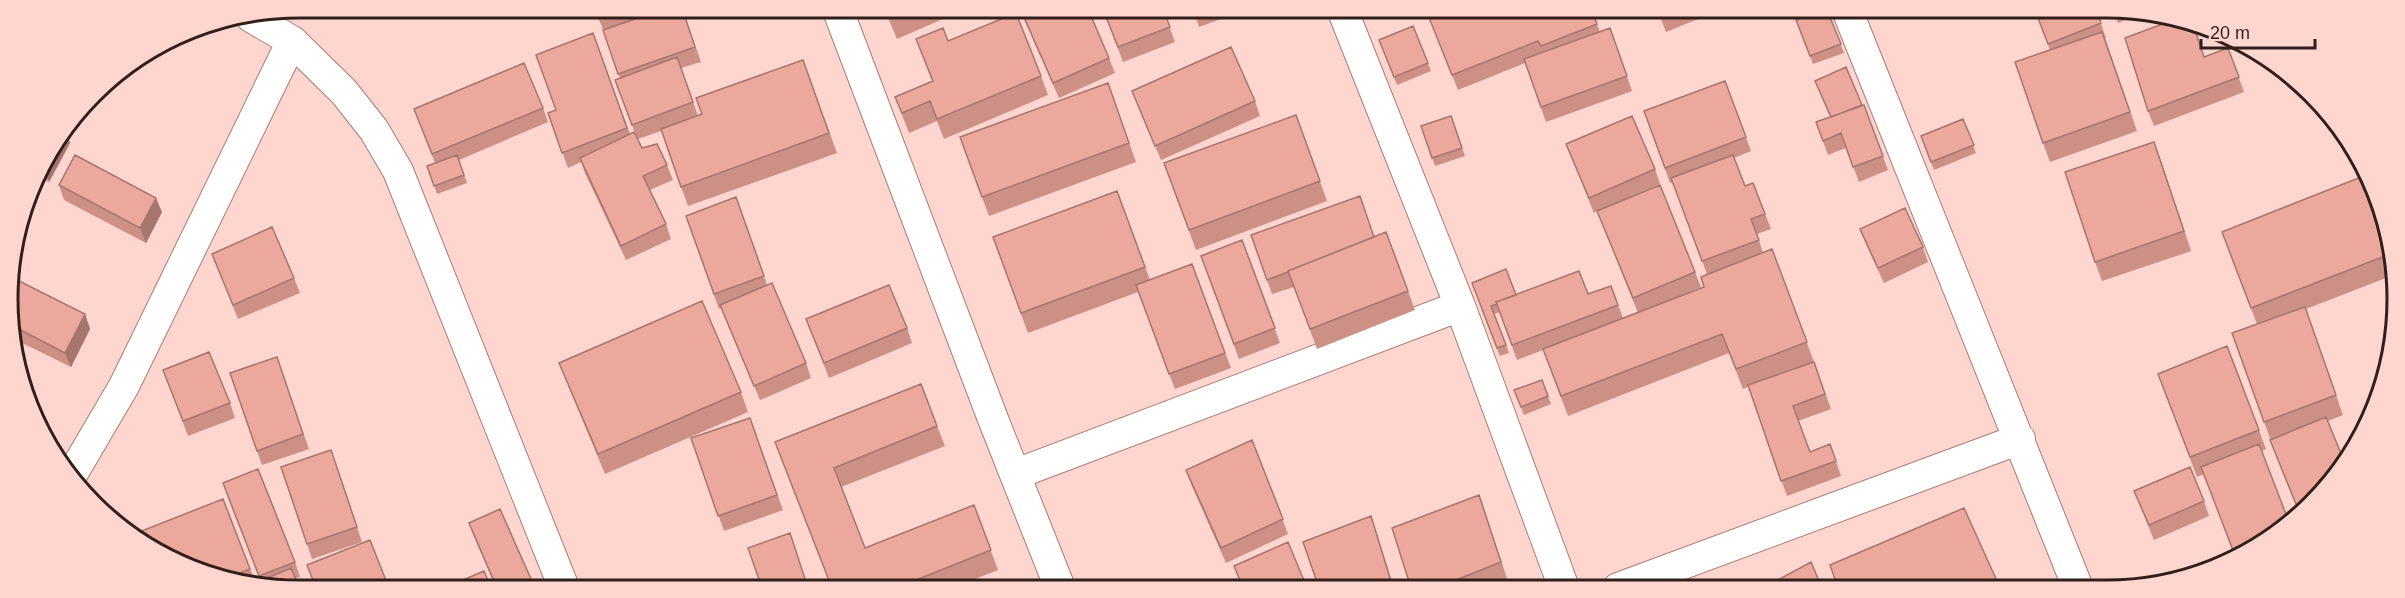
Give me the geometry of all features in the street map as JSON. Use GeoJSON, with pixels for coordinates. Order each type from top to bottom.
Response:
{"type":"FeatureCollection","features":[{"type":"Feature","properties":{"kind":"street"},"geometry":{"type":"LineString","coordinates":[[841,18],[1057,580]]}},
{"type":"Feature","properties":{"kind":"street"},"geometry":{"type":"LineString","coordinates":[[1346,18],[1460,306],[1560,580]]}},
{"type":"Feature","properties":{"kind":"street"},"geometry":{"type":"LineString","coordinates":[[1850,18],[2075,580]]}},
{"type":"Feature","properties":{"kind":"street"},"geometry":{"type":"LineString","coordinates":[[257,21],[292,41],[344,92],[374,130],[398,171],[561,580]]}},
{"type":"Feature","properties":{"kind":"street"},"geometry":{"type":"LineString","coordinates":[[75,469],[124,386],[292,41]]}},
{"type":"Feature","properties":{"kind":"street"},"geometry":{"type":"LineString","coordinates":[[1016,474],[1460,306]]}},
{"type":"Feature","properties":{"kind":"street"},"geometry":{"type":"LineString","coordinates":[[1640,580],[2020,439]]}},
{"type":"Feature","properties":{"kind":"building"},"geometry":{"type":"Polygon","coordinates":[[[638,18],[685,18],[695,47],[618,74],[603,30],[638,18]]]}},
{"type":"Feature","properties":{"kind":"building"},"geometry":{"type":"Polygon","coordinates":[[[1004,18],[1018,18],[1041,76],[937,119],[930,101],[902,113],[895,97],[933,81],[916,39],[943,28],[948,41],[1004,18]]]}},
{"type":"Feature","properties":{"kind":"building"},"geometry":{"type":"Polygon","coordinates":[[[1024,18],[1092,18],[1109,58],[1053,83],[1024,18]]]}},
{"type":"Feature","properties":{"kind":"building"},"geometry":{"type":"Polygon","coordinates":[[[1107,18],[1166,18],[1170,27],[1118,47],[1107,18]]]}},
{"type":"Feature","properties":{"kind":"building"},"geometry":{"type":"Polygon","coordinates":[[[1429,18],[1595,18],[1597,24],[1541,46],[1538,41],[1452,75],[1429,18]]]}},
{"type":"Feature","properties":{"kind":"building"},"geometry":{"type":"Polygon","coordinates":[[[1830,18],[1841,44],[1810,56],[1796,20],[1830,18]]]}},
{"type":"Feature","properties":{"kind":"building"},"geometry":{"type":"Polygon","coordinates":[[[2038,18],[2099,18],[2101,23],[2048,44],[2038,18]]]}},
{"type":"Feature","properties":{"kind":"building"},"geometry":{"type":"Polygon","coordinates":[[[2163,24],[2196,33],[2204,57],[2228,48],[2239,77],[2148,111],[2125,38],[2163,24]]]}},
{"type":"Feature","properties":{"kind":"building"},"geometry":{"type":"Polygon","coordinates":[[[1413,26],[1428,63],[1394,77],[1379,40],[1413,26]]]}},
{"type":"Feature","properties":{"kind":"building"},"geometry":{"type":"Polygon","coordinates":[[[1610,28],[1627,76],[1541,107],[1524,59],[1610,28]]]}},
{"type":"Feature","properties":{"kind":"building"},"geometry":{"type":"Polygon","coordinates":[[[2102,32],[2130,112],[2043,143],[2015,62],[2102,32]]]}},
{"type":"Feature","properties":{"kind":"building"},"geometry":{"type":"Polygon","coordinates":[[[593,33],[627,128],[562,153],[548,113],[556,110],[536,55],[593,33]]]}},
{"type":"Feature","properties":{"kind":"building"},"geometry":{"type":"Polygon","coordinates":[[[1231,47],[1255,101],[1155,146],[1132,91],[1231,47]]]}},
{"type":"Feature","properties":{"kind":"building"},"geometry":{"type":"Polygon","coordinates":[[[677,57],[693,102],[632,125],[615,80],[677,57]]]}},
{"type":"Feature","properties":{"kind":"building"},"geometry":{"type":"Polygon","coordinates":[[[803,60],[829,133],[681,187],[661,129],[702,114],[696,98],[803,60]]]}},
{"type":"Feature","properties":{"kind":"building"},"geometry":{"type":"Polygon","coordinates":[[[524,63],[543,108],[432,154],[414,109],[524,63]]]}},
{"type":"Feature","properties":{"kind":"building"},"geometry":{"type":"Polygon","coordinates":[[[1846,67],[1862,105],[1831,117],[1815,81],[1846,67]]]}},
{"type":"Feature","properties":{"kind":"building"},"geometry":{"type":"Polygon","coordinates":[[[1725,81],[1746,137],[1665,168],[1644,111],[1725,81]]]}},
{"type":"Feature","properties":{"kind":"building"},"geometry":{"type":"Polygon","coordinates":[[[1108,83],[1129,143],[982,197],[960,137],[1108,83]]]}},
{"type":"Feature","properties":{"kind":"building"},"geometry":{"type":"Polygon","coordinates":[[[1864,105],[1883,156],[1853,167],[1841,133],[1823,141],[1816,122],[1864,105]]]}},
{"type":"Feature","properties":{"kind":"building"},"geometry":{"type":"Polygon","coordinates":[[[1296,115],[1320,181],[1189,230],[1164,163],[1296,115]]]}},
{"type":"Feature","properties":{"kind":"building"},"geometry":{"type":"Polygon","coordinates":[[[1451,116],[1462,148],[1432,158],[1421,126],[1451,116]]]}},
{"type":"Feature","properties":{"kind":"building"},"geometry":{"type":"Polygon","coordinates":[[[1632,116],[1655,169],[1589,198],[1566,144],[1632,116]]]}},
{"type":"Feature","properties":{"kind":"building"},"geometry":{"type":"Polygon","coordinates":[[[1963,119],[1974,145],[1931,162],[1921,136],[1963,119]]]}},
{"type":"Feature","properties":{"kind":"building"},"geometry":{"type":"Polygon","coordinates":[[[634,132],[642,148],[657,144],[667,165],[643,176],[666,224],[621,246],[580,158],[634,132]]]}},
{"type":"Feature","properties":{"kind":"building"},"geometry":{"type":"Polygon","coordinates":[[[2154,142],[2184,231],[2095,262],[2065,172],[2154,142]]]}},
{"type":"Feature","properties":{"kind":"building"},"geometry":{"type":"Polygon","coordinates":[[[75,155],[156,198],[140,228],[59,185],[75,155]]]}},
{"type":"Feature","properties":{"kind":"building"},"geometry":{"type":"Polygon","coordinates":[[[457,155],[464,175],[434,186],[427,166],[457,155]]]}},
{"type":"Feature","properties":{"kind":"building"},"geometry":{"type":"Polygon","coordinates":[[[1733,155],[1745,186],[1753,183],[1765,214],[1751,219],[1759,240],[1702,261],[1671,178],[1733,155]]]}},
{"type":"Feature","properties":{"kind":"building"},"geometry":{"type":"Polygon","coordinates":[[[2359,178],[2372,209],[2384,256],[2251,308],[2222,232],[2359,178]]]}},
{"type":"Feature","properties":{"kind":"building"},"geometry":{"type":"Polygon","coordinates":[[[1660,185],[1695,272],[1633,298],[1597,211],[1660,185]]]}},
{"type":"Feature","properties":{"kind":"building"},"geometry":{"type":"Polygon","coordinates":[[[1117,191],[1145,267],[1021,313],[993,237],[1117,191]]]}},
{"type":"Feature","properties":{"kind":"building"},"geometry":{"type":"Polygon","coordinates":[[[1360,196],[1374,237],[1267,280],[1251,235],[1360,196]]]}},
{"type":"Feature","properties":{"kind":"building"},"geometry":{"type":"Polygon","coordinates":[[[736,197],[764,276],[714,294],[686,216],[736,197]]]}},
{"type":"Feature","properties":{"kind":"building"},"geometry":{"type":"Polygon","coordinates":[[[1905,208],[1923,247],[1878,268],[1860,229],[1905,208]]]}},
{"type":"Feature","properties":{"kind":"building"},"geometry":{"type":"Polygon","coordinates":[[[272,227],[294,278],[233,305],[212,254],[272,227]]]}},
{"type":"Feature","properties":{"kind":"building"},"geometry":{"type":"Polygon","coordinates":[[[1386,232],[1408,291],[1310,329],[1288,271],[1386,232]]]}},
{"type":"Feature","properties":{"kind":"building"},"geometry":{"type":"Polygon","coordinates":[[[1242,240],[1275,328],[1234,344],[1201,256],[1242,240]]]}},
{"type":"Feature","properties":{"kind":"building"},"geometry":{"type":"Polygon","coordinates":[[[1772,249],[1807,342],[1736,369],[1722,334],[1561,396],[1543,349],[1704,287],[1701,277],[1772,249]]]}},
{"type":"Feature","properties":{"kind":"building"},"geometry":{"type":"Polygon","coordinates":[[[1192,264],[1225,353],[1169,374],[1136,285],[1192,264]]]}},
{"type":"Feature","properties":{"kind":"building"},"geometry":{"type":"Polygon","coordinates":[[[1506,269],[1516,295],[1491,306],[1506,345],[1497,348],[1472,283],[1506,269]]]}},
{"type":"Feature","properties":{"kind":"building"},"geometry":{"type":"Polygon","coordinates":[[[1579,271],[1588,294],[1611,286],[1618,305],[1512,345],[1496,302],[1579,271]]]}},
{"type":"Feature","properties":{"kind":"building"},"geometry":{"type":"Polygon","coordinates":[[[19,281],[85,314],[65,353],[20,329],[19,281]]]}},
{"type":"Feature","properties":{"kind":"building"},"geometry":{"type":"Polygon","coordinates":[[[772,283],[806,363],[754,386],[720,305],[772,283]]]}},
{"type":"Feature","properties":{"kind":"building"},"geometry":{"type":"Polygon","coordinates":[[[889,285],[907,328],[824,363],[806,319],[889,285]]]}},
{"type":"Feature","properties":{"kind":"building"},"geometry":{"type":"Polygon","coordinates":[[[702,301],[741,392],[598,454],[559,363],[702,301]]]}},
{"type":"Feature","properties":{"kind":"building"},"geometry":{"type":"Polygon","coordinates":[[[2305,307],[2336,395],[2264,422],[2232,333],[2305,307]]]}},
{"type":"Feature","properties":{"kind":"building"},"geometry":{"type":"Polygon","coordinates":[[[2227,346],[2259,430],[2190,457],[2158,374],[2227,346]]]}},
{"type":"Feature","properties":{"kind":"building"},"geometry":{"type":"Polygon","coordinates":[[[209,352],[230,403],[183,421],[163,370],[209,352]]]}},
{"type":"Feature","properties":{"kind":"building"},"geometry":{"type":"Polygon","coordinates":[[[277,357],[303,434],[257,451],[230,373],[277,357]]]}},
{"type":"Feature","properties":{"kind":"building"},"geometry":{"type":"Polygon","coordinates":[[[1814,362],[1825,394],[1793,406],[1810,452],[1830,444],[1836,461],[1781,481],[1748,385],[1814,362]]]}},
{"type":"Feature","properties":{"kind":"building"},"geometry":{"type":"Polygon","coordinates":[[[1542,380],[1548,396],[1521,407],[1514,390],[1542,380]]]}},
{"type":"Feature","properties":{"kind":"building"},"geometry":{"type":"Polygon","coordinates":[[[921,384],[937,426],[834,468],[865,548],[974,505],[991,550],[916,580],[829,580],[775,442],[921,384]]]}},
{"type":"Feature","properties":{"kind":"building"},"geometry":{"type":"Polygon","coordinates":[[[2326,417],[2341,453],[2296,505],[2270,440],[2326,417]]]}},
{"type":"Feature","properties":{"kind":"building"},"geometry":{"type":"Polygon","coordinates":[[[750,418],[777,495],[718,516],[691,438],[750,418]]]}},
{"type":"Feature","properties":{"kind":"building"},"geometry":{"type":"Polygon","coordinates":[[[1252,440],[1283,519],[1221,548],[1186,470],[1252,440]]]}},
{"type":"Feature","properties":{"kind":"building"},"geometry":{"type":"Polygon","coordinates":[[[2259,444],[2286,514],[2262,533],[2233,550],[2201,467],[2259,444]]]}},
{"type":"Feature","properties":{"kind":"building"},"geometry":{"type":"Polygon","coordinates":[[[331,450],[357,527],[307,544],[281,467],[331,450]]]}},
{"type":"Feature","properties":{"kind":"building"},"geometry":{"type":"Polygon","coordinates":[[[2190,467],[2204,501],[2149,525],[2134,491],[2190,467]]]}},
{"type":"Feature","properties":{"kind":"building"},"geometry":{"type":"Polygon","coordinates":[[[258,469],[295,562],[259,576],[223,483],[258,469]]]}},
{"type":"Feature","properties":{"kind":"building"},"geometry":{"type":"Polygon","coordinates":[[[1479,495],[1501,562],[1456,580],[1408,580],[1392,528],[1479,495]]]}},
{"type":"Feature","properties":{"kind":"building"},"geometry":{"type":"Polygon","coordinates":[[[223,499],[250,569],[238,573],[191,559],[141,531],[223,499]]]}},
{"type":"Feature","properties":{"kind":"building"},"geometry":{"type":"Polygon","coordinates":[[[1964,508],[1997,580],[1835,580],[1830,565],[1964,508]]]}},
{"type":"Feature","properties":{"kind":"building"},"geometry":{"type":"Polygon","coordinates":[[[500,509],[531,580],[494,580],[469,523],[500,509]]]}},
{"type":"Feature","properties":{"kind":"building"},"geometry":{"type":"Polygon","coordinates":[[[1371,516],[1391,580],[1316,580],[1303,542],[1371,516]]]}},
{"type":"Feature","properties":{"kind":"building"},"geometry":{"type":"Polygon","coordinates":[[[790,533],[805,580],[759,580],[748,548],[790,533]]]}},
{"type":"Feature","properties":{"kind":"building"},"geometry":{"type":"Polygon","coordinates":[[[370,540],[386,580],[313,580],[307,565],[370,540]]]}},
{"type":"Feature","properties":{"kind":"building"},"geometry":{"type":"Polygon","coordinates":[[[1288,542],[1304,580],[1240,580],[1234,566],[1288,542]]]}},
{"type":"Feature","properties":{"kind":"building"},"geometry":{"type":"Polygon","coordinates":[[[1811,562],[1819,580],[1778,580],[1811,562]]]}},
{"type":"Feature","properties":{"kind":"building"},"geometry":{"type":"Polygon","coordinates":[[[291,568],[296,580],[281,579],[267,578],[291,568]]]}},
{"type":"Feature","properties":{"kind":"building"},"geometry":{"type":"Polygon","coordinates":[[[484,571],[488,580],[463,580],[484,571]]]}}]}
